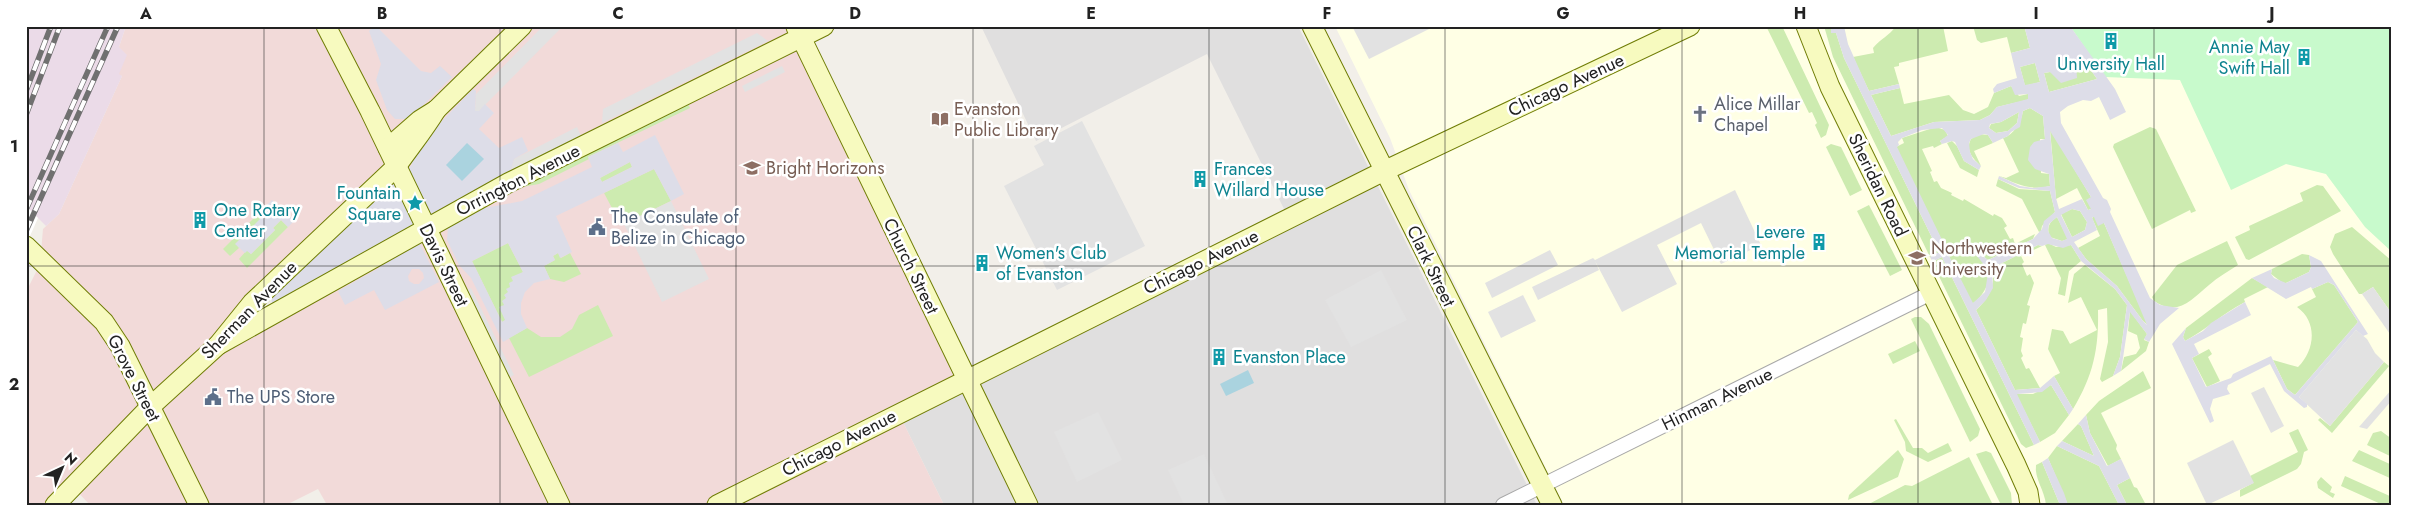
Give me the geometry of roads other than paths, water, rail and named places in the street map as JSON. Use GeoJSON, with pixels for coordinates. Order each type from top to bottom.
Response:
{"type":"FeatureCollection","features":[{"type":"Feature","properties":{"kind":"main road","name":"Davis Street"},"geometry":{"type":"LineString","coordinates":[[326,26],[388,148],[560,505]]}},
{"type":"Feature","properties":{"kind":"main road","name":"Sherman Avenue"},"geometry":{"type":"LineString","coordinates":[[388,148],[420,120],[436,110],[522,26]]}},
{"type":"Feature","properties":{"kind":"main road","name":"Orrington Avenue"},"geometry":{"type":"LineString","coordinates":[[218,345],[508,183],[799,32],[824,26]]}},
{"type":"Feature","properties":{"kind":"main road","name":"Clark Street"},"geometry":{"type":"LineString","coordinates":[[1312,26],[1552,505]]}},
{"type":"Feature","properties":{"kind":"main road","name":"Chicago Avenue"},"geometry":{"type":"LineString","coordinates":[[716,505],[1384,171],[1690,26]]}},
{"type":"Feature","properties":{"kind":"main road","name":"Sheridan Road"},"geometry":{"type":"LineString","coordinates":[[1806,26],[1819,65],[2016,465],[2028,492],[2030,505]]}},
{"type":"Feature","properties":{"kind":"main road","name":"Church Street"},"geometry":{"type":"LineString","coordinates":[[799,32],[1028,505]]}},
{"type":"Feature","properties":{"kind":"main road","name":"Sherman Avenue"},"geometry":{"type":"LineString","coordinates":[[55,505],[150,407],[218,345],[252,303],[396,167],[413,142],[423,132],[436,110]]}},
{"type":"Feature","properties":{"kind":"main road","name":"Grove Street"},"geometry":{"type":"LineString","coordinates":[[26,246],[104,322],[120,346],[199,505]]}},
{"type":"Feature","properties":{"kind":"street","name":"Hinman Avenue"},"geometry":{"type":"LineString","coordinates":[[1503,505],[1931,293]]}},
{"type":"Feature","properties":{"kind":"water"},"geometry":{"type":"Polygon","coordinates":[[[467,143],[484,159],[462,181],[446,165],[467,143]]]}},
{"type":"Feature","properties":{"kind":"water"},"geometry":{"type":"Polygon","coordinates":[[[1248,370],[1254,383],[1226,396],[1220,384],[1248,370]]]}},
{"type":"Feature","properties":{"kind":"railway"},"geometry":{"type":"LineString","coordinates":[[26,91],[51,26]]}},
{"type":"Feature","properties":{"kind":"railway"},"geometry":{"type":"LineString","coordinates":[[26,115],[60,26]]}},
{"type":"Feature","properties":{"kind":"railway"},"geometry":{"type":"LineString","coordinates":[[26,210],[108,26]]}},
{"type":"Feature","properties":{"kind":"railway"},"geometry":{"type":"LineString","coordinates":[[26,231],[118,26]]}},
{"type":"Feature","properties":{"kind":"place","name":"University Hall"},"geometry":{"type":"Point","coordinates":[2111,41]}},
{"type":"Feature","properties":{"kind":"place","name":"Annie May Swift Hall"},"geometry":{"type":"Point","coordinates":[2304,57]}},
{"type":"Feature","properties":{"kind":"place","name":"Alice Millar Chapel"},"geometry":{"type":"Point","coordinates":[1700,114]}},
{"type":"Feature","properties":{"kind":"place","name":"Evanston Public Library"},"geometry":{"type":"Point","coordinates":[940,119]}},
{"type":"Feature","properties":{"kind":"place","name":"Bright Horizons"},"geometry":{"type":"Point","coordinates":[752,168]}},
{"type":"Feature","properties":{"kind":"place","name":"Frances Willard House"},"geometry":{"type":"Point","coordinates":[1200,179]}},
{"type":"Feature","properties":{"kind":"place","name":"Fountain Square"},"geometry":{"type":"Point","coordinates":[415,203]}},
{"type":"Feature","properties":{"kind":"place","name":"One Rotary Center"},"geometry":{"type":"Point","coordinates":[200,220]}},
{"type":"Feature","properties":{"kind":"place","name":"The Consulate of Belize in Chicago"},"geometry":{"type":"Point","coordinates":[597,227]}},
{"type":"Feature","properties":{"kind":"place","name":"Levere Memorial Temple"},"geometry":{"type":"Point","coordinates":[1819,242]}},
{"type":"Feature","properties":{"kind":"place","name":"Northwestern University"},"geometry":{"type":"Point","coordinates":[1917,258]}},
{"type":"Feature","properties":{"kind":"place","name":"Women's Club of Evanston"},"geometry":{"type":"Point","coordinates":[982,263]}},
{"type":"Feature","properties":{"kind":"place","name":"Evanston Place"},"geometry":{"type":"Point","coordinates":[1219,357]}},
{"type":"Feature","properties":{"kind":"place","name":"The UPS Store"},"geometry":{"type":"Point","coordinates":[213,397]}}]}
